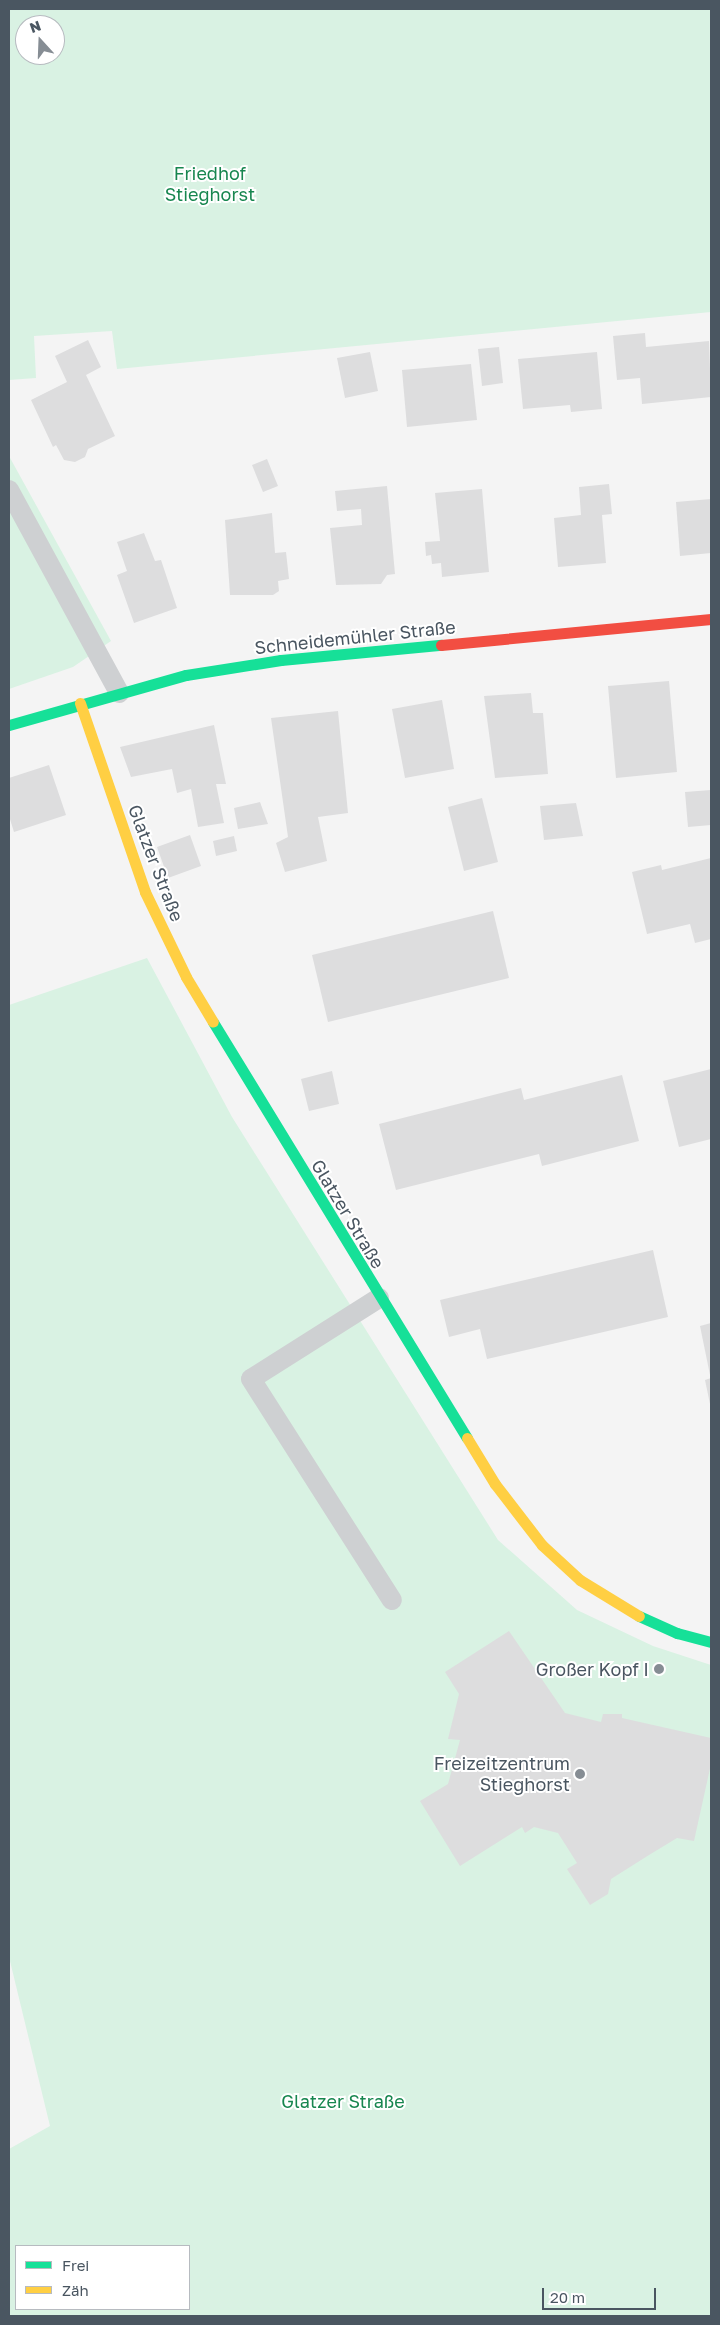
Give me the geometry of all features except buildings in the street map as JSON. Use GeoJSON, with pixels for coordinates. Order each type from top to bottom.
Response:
{"type":"FeatureCollection","features":[{"type":"Feature","properties":{"kind":"street","name":"Schneidemühler Straße"},"geometry":{"type":"LineString","coordinates":[[9,725],[80,703],[186,675],[281,660],[711,619]]}},
{"type":"Feature","properties":{"kind":"street","name":"Glatzer Straße"},"geometry":{"type":"LineString","coordinates":[[80,703],[154,915],[186,976],[379,1298],[495,1484],[542,1544],[580,1580],[622,1608],[677,1633],[711,1642]]}},
{"type":"Feature","properties":{"kind":"lane"},"geometry":{"type":"LineString","coordinates":[[9,490],[119,693]]}},
{"type":"Feature","properties":{"kind":"lane"},"geometry":{"type":"LineString","coordinates":[[379,1298],[252,1379],[392,1600]]}},
{"type":"Feature","properties":{"kind":"green space","name":"Friedhof Stieghorst"},"geometry":{"type":"Polygon","coordinates":[[[9,9],[711,9],[711,312],[117,369],[112,331],[34,336],[36,378],[9,380],[9,9]]]}},
{"type":"Feature","properties":{"kind":"green space"},"geometry":{"type":"Polygon","coordinates":[[[9,456],[111,641],[73,667],[9,689],[9,456]]]}},
{"type":"Feature","properties":{"kind":"green space"},"geometry":{"type":"Polygon","coordinates":[[[147,958],[232,1117],[498,1540],[577,1610],[653,1646],[711,1665],[711,2316],[9,2316],[9,2149],[50,2126],[9,1957],[9,1005],[147,958]]]}},
{"type":"Feature","properties":{"kind":"traffic: fast"},"geometry":{"type":"LineString","coordinates":[[9,725],[186,675],[281,660],[441,645]]}},
{"type":"Feature","properties":{"kind":"traffic: fast"},"geometry":{"type":"LineString","coordinates":[[213,1022],[467,1438]]}},
{"type":"Feature","properties":{"kind":"traffic: fast"},"geometry":{"type":"LineString","coordinates":[[639,1616],[677,1633],[711,1642]]}},
{"type":"Feature","properties":{"kind":"traffic: slow"},"geometry":{"type":"LineString","coordinates":[[80,703],[145,892],[186,977],[213,1022]]}},
{"type":"Feature","properties":{"kind":"traffic: slow"},"geometry":{"type":"LineString","coordinates":[[467,1438],[495,1484],[542,1545],[580,1580],[639,1616]]}},
{"type":"Feature","properties":{"kind":"traffic: jam"},"geometry":{"type":"LineString","coordinates":[[441,645],[711,619]]}},
{"type":"Feature","properties":{"kind":"place","name":"Großer Kopf I"},"geometry":{"type":"Point","coordinates":[659,1669]}},
{"type":"Feature","properties":{"kind":"place","name":"Freizeitzentrum Stieghorst"},"geometry":{"type":"Point","coordinates":[580,1774]}}]}
